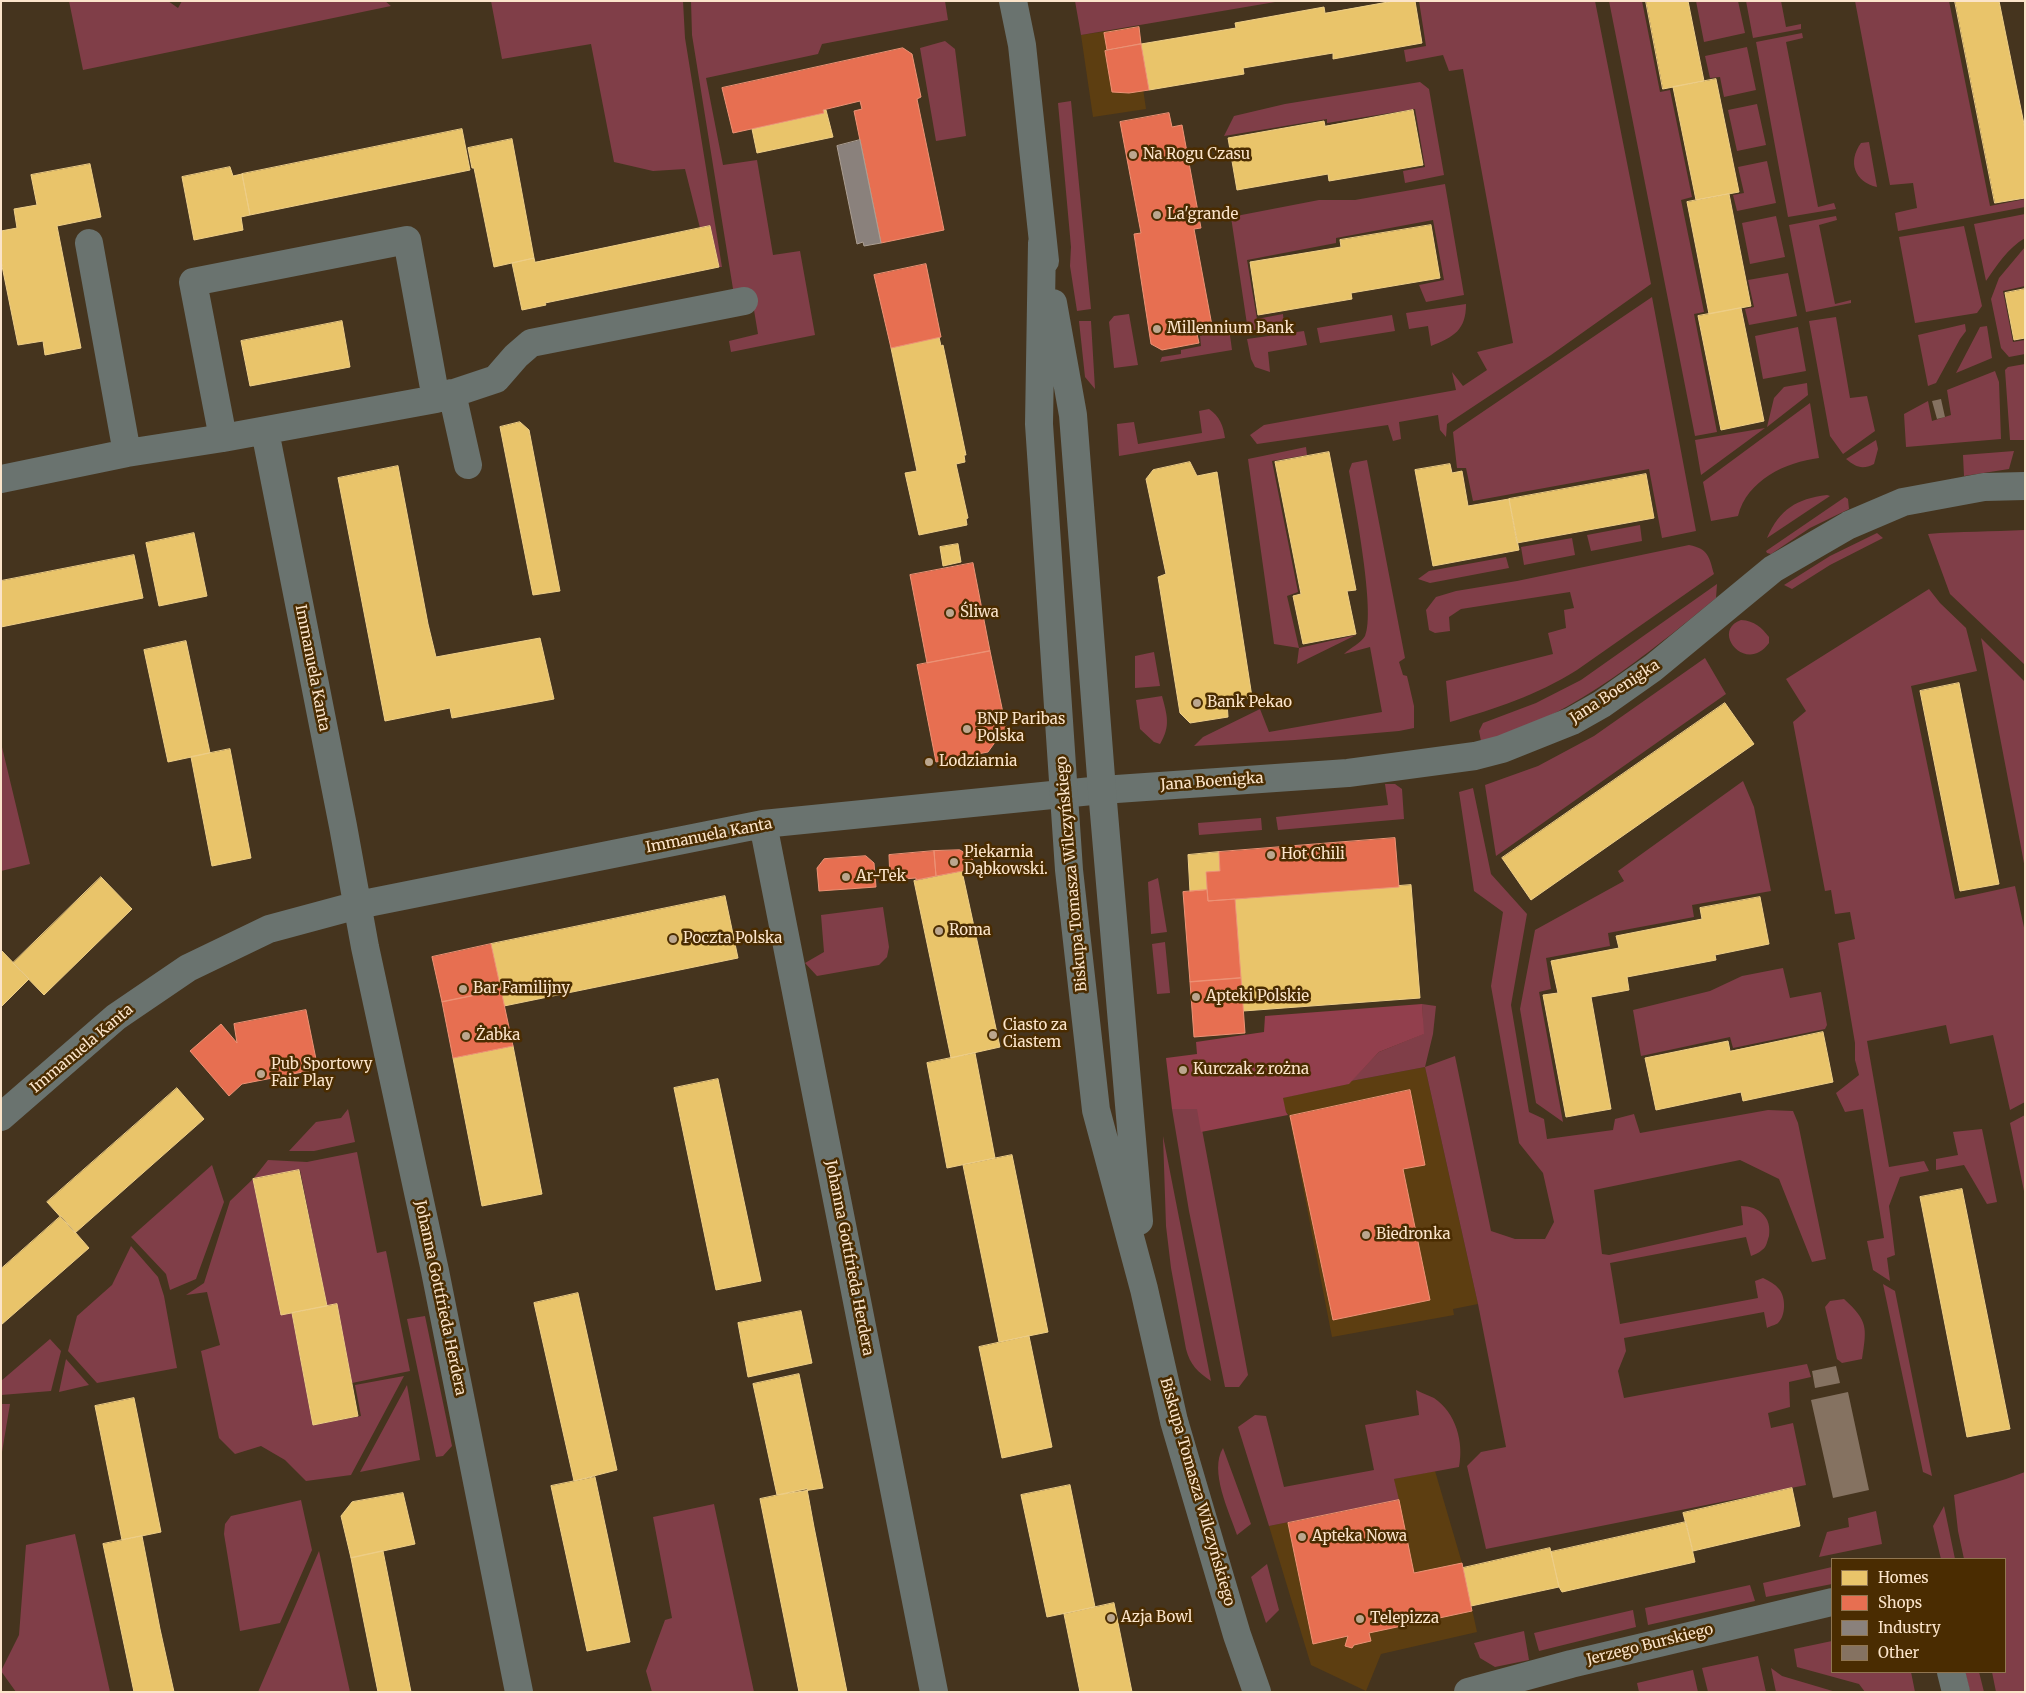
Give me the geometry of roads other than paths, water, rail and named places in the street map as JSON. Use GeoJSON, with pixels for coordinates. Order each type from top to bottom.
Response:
{"type":"FeatureCollection","features":[{"type":"Feature","properties":{"kind":"street","name":"Biskupa Tomasza Wilczyńskiego"},"geometry":{"type":"LineString","coordinates":[[1013,1],[1022,45],[1042,243],[1073,415],[1144,1290]]}},
{"type":"Feature","properties":{"kind":"street"},"geometry":{"type":"LineString","coordinates":[[223,438],[193,282],[407,240],[444,396],[468,465]]}},
{"type":"Feature","properties":{"kind":"street"},"geometry":{"type":"LineString","coordinates":[[89,243],[127,453]]}},
{"type":"Feature","properties":{"kind":"street","name":"Biskupa Tomasza Wilczyńskiego"},"geometry":{"type":"LineString","coordinates":[[1042,243],[1039,424],[1069,870],[1096,1110],[1144,1290],[1174,1421],[1257,1692]]}},
{"type":"Feature","properties":{"kind":"street"},"geometry":{"type":"LineString","coordinates":[[1,479],[127,453],[223,438],[444,396],[496,379],[516,356],[531,343],[744,301]]}},
{"type":"Feature","properties":{"kind":"street","name":"Immanuela Kanta"},"geometry":{"type":"LineString","coordinates":[[265,430],[358,905]]}},
{"type":"Feature","properties":{"kind":"street","name":"Jana Boenigka"},"geometry":{"type":"LineString","coordinates":[[1064,794],[1348,773],[1440,762],[1502,749],[1572,721],[1602,704],[1653,668],[1774,569],[1849,525],[1903,502],[1984,487],[2025,486]]}},
{"type":"Feature","properties":{"kind":"street","name":"Immanuela Kanta"},"geometry":{"type":"LineString","coordinates":[[1,1117],[116,1017],[188,968],[269,929],[358,905],[763,824],[1064,794]]}},
{"type":"Feature","properties":{"kind":"street","name":"Johanna Gottfrieda Herdera"},"geometry":{"type":"LineString","coordinates":[[763,824],[934,1692]]}},
{"type":"Feature","properties":{"kind":"street","name":"Johanna Gottfrieda Herdera"},"geometry":{"type":"LineString","coordinates":[[358,905],[367,957],[435,1271],[519,1692]]}},
{"type":"Feature","properties":{"kind":"street","name":"Jerzego Burskiego"},"geometry":{"type":"LineString","coordinates":[[1468,1692],[1571,1664],[1831,1602]]}},
{"type":"Feature","properties":{"kind":"street"},"geometry":{"type":"LineString","coordinates":[[1951,1673],[1956,1692]]}},
{"type":"Feature","properties":{"kind":"place","name":"Na Rogu Czasu"},"geometry":{"type":"Point","coordinates":[1133,155]}},
{"type":"Feature","properties":{"kind":"place","name":"La'grande"},"geometry":{"type":"Point","coordinates":[1157,215]}},
{"type":"Feature","properties":{"kind":"place","name":"Millennium Bank"},"geometry":{"type":"Point","coordinates":[1157,329]}},
{"type":"Feature","properties":{"kind":"place","name":"Śliwa"},"geometry":{"type":"Point","coordinates":[950,613]}},
{"type":"Feature","properties":{"kind":"place","name":"Bank Pekao"},"geometry":{"type":"Point","coordinates":[1197,703]}},
{"type":"Feature","properties":{"kind":"place","name":"BNP Paribas Polska"},"geometry":{"type":"Point","coordinates":[967,729]}},
{"type":"Feature","properties":{"kind":"place","name":"Lodziarnia"},"geometry":{"type":"Point","coordinates":[929,762]}},
{"type":"Feature","properties":{"kind":"place","name":"Hot Chili"},"geometry":{"type":"Point","coordinates":[1271,855]}},
{"type":"Feature","properties":{"kind":"place","name":"Piekarnia Dąbkowski."},"geometry":{"type":"Point","coordinates":[954,862]}},
{"type":"Feature","properties":{"kind":"place","name":"Ar-Tek"},"geometry":{"type":"Point","coordinates":[846,877]}},
{"type":"Feature","properties":{"kind":"place","name":"Roma"},"geometry":{"type":"Point","coordinates":[939,931]}},
{"type":"Feature","properties":{"kind":"place","name":"Poczta Polska"},"geometry":{"type":"Point","coordinates":[673,939]}},
{"type":"Feature","properties":{"kind":"place","name":"Bar Familijny"},"geometry":{"type":"Point","coordinates":[463,989]}},
{"type":"Feature","properties":{"kind":"place","name":"Apteki Polskie"},"geometry":{"type":"Point","coordinates":[1196,997]}},
{"type":"Feature","properties":{"kind":"place","name":"Ciasto za Ciastem"},"geometry":{"type":"Point","coordinates":[993,1035]}},
{"type":"Feature","properties":{"kind":"place","name":"Żabka"},"geometry":{"type":"Point","coordinates":[466,1036]}},
{"type":"Feature","properties":{"kind":"place","name":"Kurczak z rożna"},"geometry":{"type":"Point","coordinates":[1183,1070]}},
{"type":"Feature","properties":{"kind":"place","name":"Pub Sportowy Fair Play"},"geometry":{"type":"Point","coordinates":[261,1074]}},
{"type":"Feature","properties":{"kind":"place","name":"Biedronka"},"geometry":{"type":"Point","coordinates":[1366,1235]}},
{"type":"Feature","properties":{"kind":"place","name":"Apteka Nowa"},"geometry":{"type":"Point","coordinates":[1302,1537]}},
{"type":"Feature","properties":{"kind":"place","name":"Azja Bowl"},"geometry":{"type":"Point","coordinates":[1111,1618]}},
{"type":"Feature","properties":{"kind":"place","name":"Telepizza"},"geometry":{"type":"Point","coordinates":[1360,1619]}}]}
